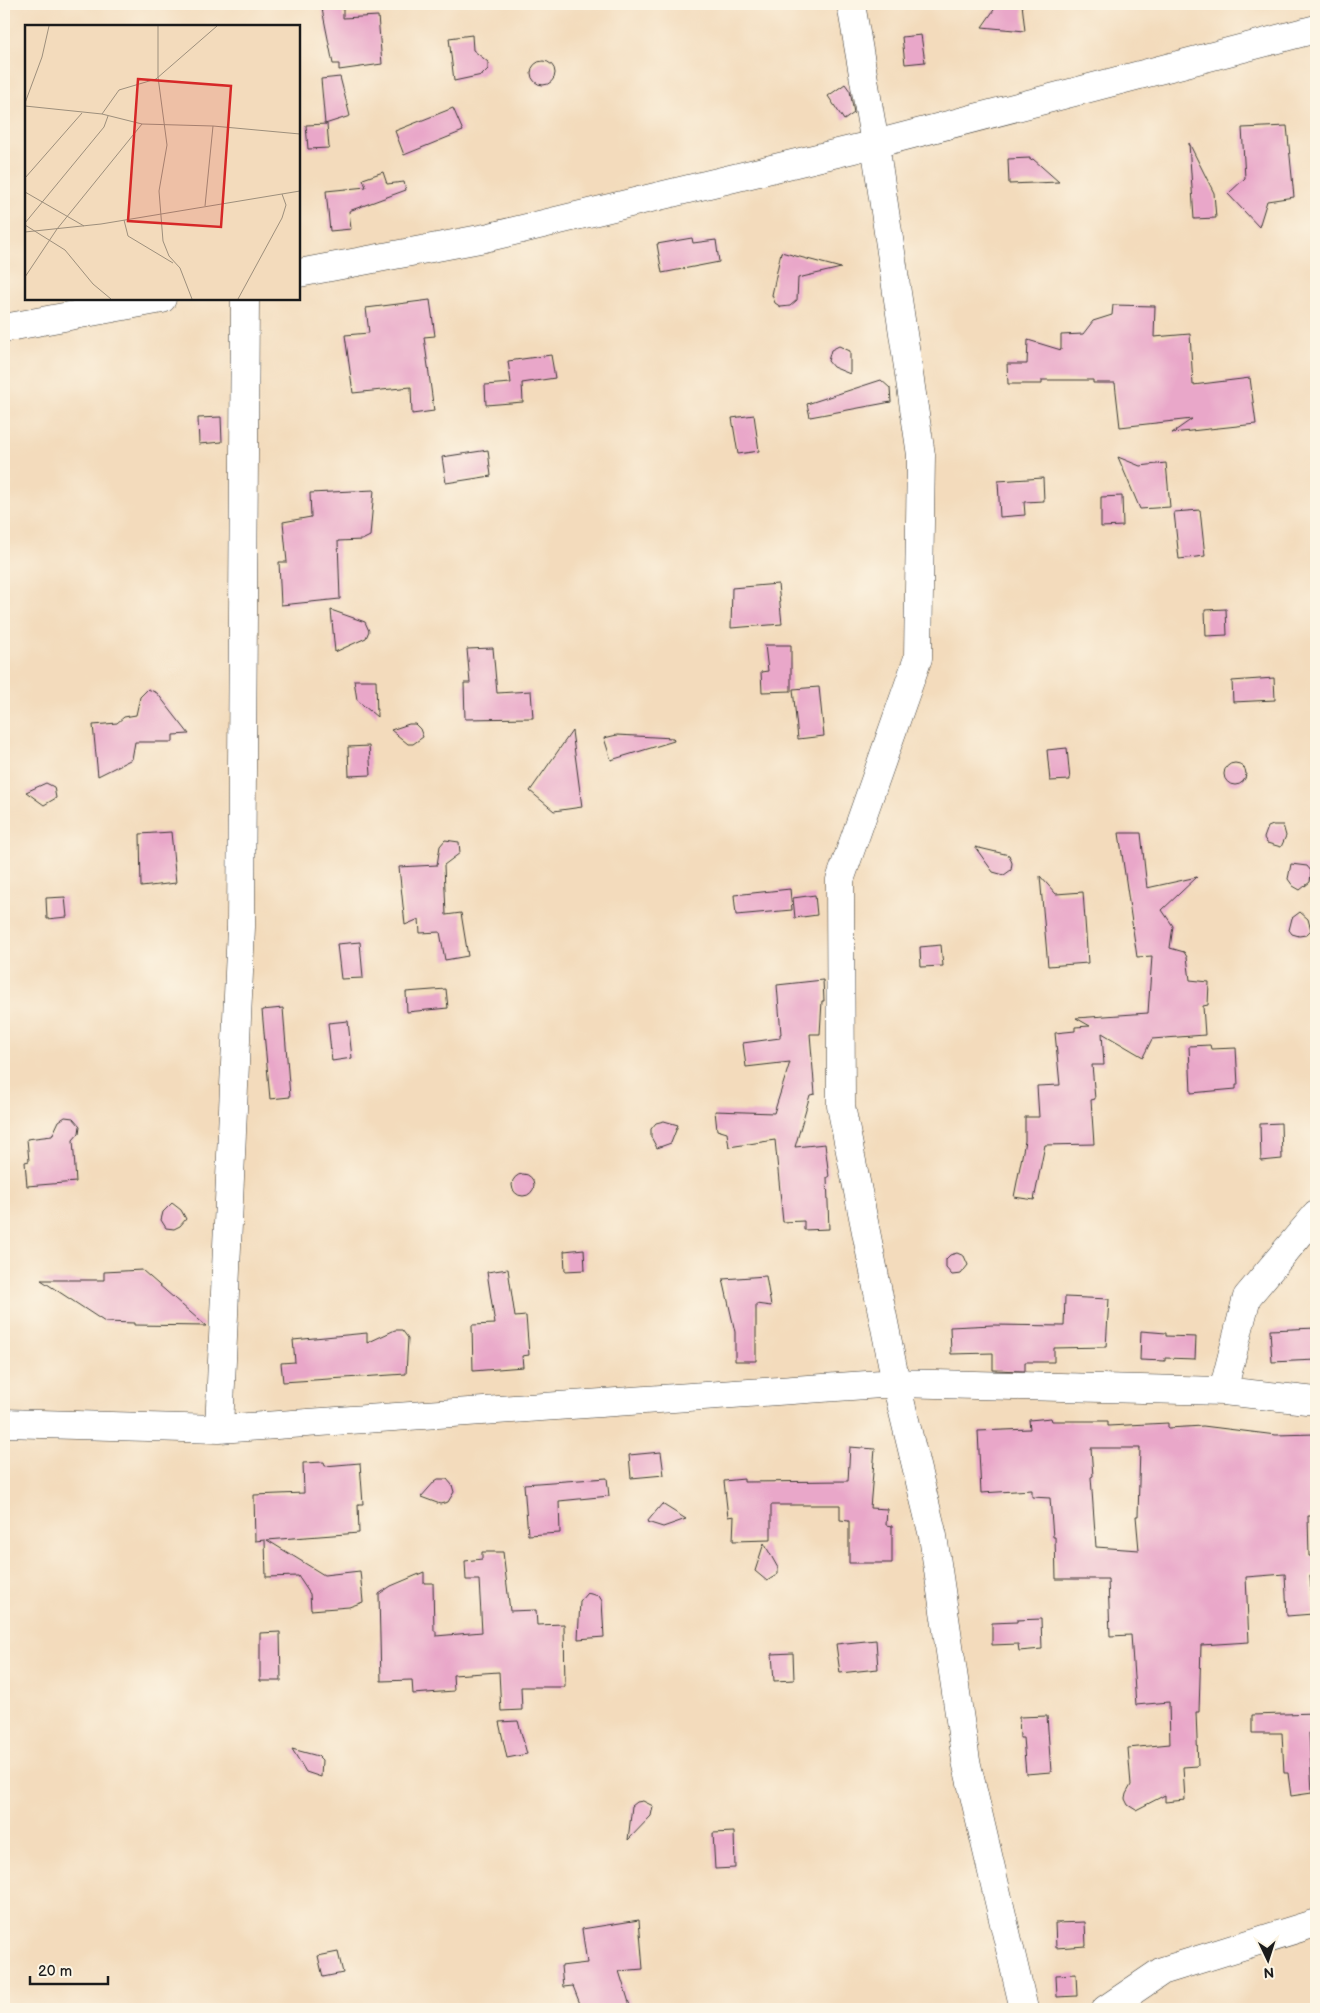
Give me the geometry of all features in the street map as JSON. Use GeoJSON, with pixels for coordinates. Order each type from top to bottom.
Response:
{"type":"FeatureCollection","features":[{"type":"Feature","properties":{"kind":"street"},"geometry":{"type":"LineString","coordinates":[[851,4],[875,144],[921,455],[918,658],[840,880],[841,1106],[896,1383],[933,1536],[966,1760],[1024,2009]]}},
{"type":"Feature","properties":{"kind":"street"},"geometry":{"type":"LineString","coordinates":[[300,273],[485,238],[875,144],[1316,28]]}},
{"type":"Feature","properties":{"kind":"street"},"geometry":{"type":"LineString","coordinates":[[4,328],[157,300]]}},
{"type":"Feature","properties":{"kind":"street"},"geometry":{"type":"LineString","coordinates":[[219,1429],[241,927],[244,300]]}},
{"type":"Feature","properties":{"kind":"street"},"geometry":{"type":"LineString","coordinates":[[1223,1390],[1247,1297],[1316,1215]]}},
{"type":"Feature","properties":{"kind":"street"},"geometry":{"type":"LineString","coordinates":[[4,1423],[219,1429],[896,1383],[1223,1390],[1316,1401]]}},
{"type":"Feature","properties":{"kind":"street"},"geometry":{"type":"LineString","coordinates":[[1106,2009],[1162,1971],[1316,1923]]}},
{"type":"Feature","properties":{"kind":"building"},"geometry":{"type":"Polygon","coordinates":[[[321,4],[343,4],[343,18],[378,16],[382,64],[339,70],[339,64],[333,64],[321,4]]]}},
{"type":"Feature","properties":{"kind":"building"},"geometry":{"type":"Polygon","coordinates":[[[998,4],[1022,4],[1025,31],[982,27],[998,4]]]}},
{"type":"Feature","properties":{"kind":"building"},"geometry":{"type":"Polygon","coordinates":[[[472,35],[473,50],[488,62],[488,69],[482,75],[454,81],[449,38],[472,35]]]}},
{"type":"Feature","properties":{"kind":"building"},"geometry":{"type":"Polygon","coordinates":[[[921,35],[925,62],[905,64],[902,37],[921,35]]]}},
{"type":"Feature","properties":{"kind":"building"},"geometry":{"type":"Polygon","coordinates":[[[543,61],[552,64],[555,73],[552,82],[543,85],[534,82],[531,73],[534,64],[543,61]]]}},
{"type":"Feature","properties":{"kind":"building"},"geometry":{"type":"Polygon","coordinates":[[[340,77],[350,116],[325,124],[321,79],[340,77]]]}},
{"type":"Feature","properties":{"kind":"building"},"geometry":{"type":"Polygon","coordinates":[[[845,84],[850,91],[854,113],[844,120],[828,96],[845,84]]]}},
{"type":"Feature","properties":{"kind":"building"},"geometry":{"type":"Polygon","coordinates":[[[453,108],[463,131],[404,155],[395,131],[453,108]]]}},
{"type":"Feature","properties":{"kind":"building"},"geometry":{"type":"Polygon","coordinates":[[[327,124],[329,148],[308,149],[306,125],[327,124]]]}},
{"type":"Feature","properties":{"kind":"building"},"geometry":{"type":"Polygon","coordinates":[[[1287,126],[1294,197],[1267,201],[1259,227],[1228,194],[1245,178],[1242,128],[1287,126]]]}},
{"type":"Feature","properties":{"kind":"building"},"geometry":{"type":"Polygon","coordinates":[[[1189,143],[1214,193],[1216,218],[1194,219],[1189,143]]]}},
{"type":"Feature","properties":{"kind":"building"},"geometry":{"type":"Polygon","coordinates":[[[1030,158],[1030,160],[1033,159],[1059,182],[1009,184],[1008,159],[1030,158]]]}},
{"type":"Feature","properties":{"kind":"building"},"geometry":{"type":"Polygon","coordinates":[[[383,172],[387,184],[404,182],[406,190],[349,211],[351,229],[330,231],[326,191],[366,187],[363,179],[383,172]]]}},
{"type":"Feature","properties":{"kind":"building"},"geometry":{"type":"Polygon","coordinates":[[[692,238],[693,243],[716,240],[719,262],[662,273],[657,244],[692,238]]]}},
{"type":"Feature","properties":{"kind":"building"},"geometry":{"type":"Polygon","coordinates":[[[781,252],[841,268],[798,278],[797,300],[790,306],[781,307],[775,303],[772,295],[781,252]]]}},
{"type":"Feature","properties":{"kind":"building"},"geometry":{"type":"Polygon","coordinates":[[[430,300],[435,336],[424,337],[434,411],[412,414],[411,387],[353,393],[345,335],[369,333],[366,308],[430,300]]]}},
{"type":"Feature","properties":{"kind":"building"},"geometry":{"type":"Polygon","coordinates":[[[1113,305],[1155,306],[1154,337],[1190,334],[1193,385],[1250,378],[1256,424],[1172,433],[1192,419],[1120,427],[1115,383],[1093,383],[1093,380],[1042,380],[1042,384],[1008,384],[1007,364],[1027,364],[1028,340],[1061,350],[1061,335],[1083,334],[1093,321],[1112,315],[1113,305]]]}},
{"type":"Feature","properties":{"kind":"building"},"geometry":{"type":"Polygon","coordinates":[[[839,346],[850,351],[850,374],[833,367],[828,361],[831,350],[839,346]]]}},
{"type":"Feature","properties":{"kind":"building"},"geometry":{"type":"Polygon","coordinates":[[[551,355],[555,378],[522,383],[523,402],[486,405],[485,385],[511,383],[508,361],[551,355]]]}},
{"type":"Feature","properties":{"kind":"building"},"geometry":{"type":"Polygon","coordinates":[[[881,380],[890,388],[891,402],[810,417],[807,404],[881,380]]]}},
{"type":"Feature","properties":{"kind":"building"},"geometry":{"type":"Polygon","coordinates":[[[754,415],[759,451],[738,454],[732,418],[754,415]]]}},
{"type":"Feature","properties":{"kind":"building"},"geometry":{"type":"Polygon","coordinates":[[[221,417],[222,442],[199,444],[198,418],[221,417]]]}},
{"type":"Feature","properties":{"kind":"building"},"geometry":{"type":"Polygon","coordinates":[[[488,450],[491,476],[446,483],[442,457],[488,450]]]}},
{"type":"Feature","properties":{"kind":"building"},"geometry":{"type":"Polygon","coordinates":[[[1118,457],[1140,466],[1166,463],[1170,507],[1140,509],[1118,457]]]}},
{"type":"Feature","properties":{"kind":"building"},"geometry":{"type":"Polygon","coordinates":[[[1043,478],[1044,501],[1024,502],[1025,515],[1000,517],[998,481],[1043,478]]]}},
{"type":"Feature","properties":{"kind":"building"},"geometry":{"type":"Polygon","coordinates":[[[374,490],[370,536],[362,540],[338,541],[340,599],[281,605],[279,562],[287,562],[283,522],[311,517],[310,493],[374,490]]]}},
{"type":"Feature","properties":{"kind":"building"},"geometry":{"type":"Polygon","coordinates":[[[1122,496],[1123,526],[1101,527],[1101,497],[1122,496]]]}},
{"type":"Feature","properties":{"kind":"building"},"geometry":{"type":"Polygon","coordinates":[[[1200,510],[1205,556],[1179,559],[1174,512],[1200,510]]]}},
{"type":"Feature","properties":{"kind":"building"},"geometry":{"type":"Polygon","coordinates":[[[778,584],[782,624],[731,628],[732,588],[778,584]]]}},
{"type":"Feature","properties":{"kind":"building"},"geometry":{"type":"Polygon","coordinates":[[[1226,609],[1227,635],[1206,636],[1205,610],[1226,609]]]}},
{"type":"Feature","properties":{"kind":"building"},"geometry":{"type":"Polygon","coordinates":[[[331,610],[365,622],[369,631],[366,638],[335,652],[331,610]]]}},
{"type":"Feature","properties":{"kind":"building"},"geometry":{"type":"Polygon","coordinates":[[[765,645],[791,645],[791,691],[762,692],[761,672],[768,671],[765,645]]]}},
{"type":"Feature","properties":{"kind":"building"},"geometry":{"type":"Polygon","coordinates":[[[493,648],[497,693],[531,691],[533,718],[465,719],[464,683],[470,683],[467,649],[493,648]]]}},
{"type":"Feature","properties":{"kind":"building"},"geometry":{"type":"Polygon","coordinates":[[[1274,678],[1275,700],[1233,702],[1232,681],[1274,678]]]}},
{"type":"Feature","properties":{"kind":"building"},"geometry":{"type":"Polygon","coordinates":[[[354,680],[376,680],[377,717],[357,700],[354,680]]]}},
{"type":"Feature","properties":{"kind":"building"},"geometry":{"type":"Polygon","coordinates":[[[819,687],[824,736],[798,739],[793,689],[819,687]]]}},
{"type":"Feature","properties":{"kind":"building"},"geometry":{"type":"Polygon","coordinates":[[[148,689],[157,693],[189,734],[173,735],[173,742],[135,742],[132,759],[98,776],[93,725],[117,723],[124,717],[136,715],[140,697],[148,689]]]}},
{"type":"Feature","properties":{"kind":"building"},"geometry":{"type":"Polygon","coordinates":[[[415,724],[420,729],[423,737],[413,744],[408,744],[391,730],[415,724]]]}},
{"type":"Feature","properties":{"kind":"building"},"geometry":{"type":"Polygon","coordinates":[[[572,731],[582,807],[554,811],[530,791],[572,731]]]}},
{"type":"Feature","properties":{"kind":"building"},"geometry":{"type":"Polygon","coordinates":[[[617,735],[673,738],[674,741],[611,760],[604,738],[617,735]]]}},
{"type":"Feature","properties":{"kind":"building"},"geometry":{"type":"Polygon","coordinates":[[[369,746],[371,775],[349,776],[348,747],[369,746]]]}},
{"type":"Feature","properties":{"kind":"building"},"geometry":{"type":"Polygon","coordinates":[[[1067,748],[1070,780],[1050,781],[1047,750],[1067,748]]]}},
{"type":"Feature","properties":{"kind":"building"},"geometry":{"type":"Polygon","coordinates":[[[1235,763],[1243,766],[1246,774],[1243,782],[1235,785],[1227,782],[1224,774],[1227,766],[1235,763]]]}},
{"type":"Feature","properties":{"kind":"building"},"geometry":{"type":"Polygon","coordinates":[[[46,783],[54,787],[56,798],[44,805],[26,792],[46,783]]]}},
{"type":"Feature","properties":{"kind":"building"},"geometry":{"type":"Polygon","coordinates":[[[1283,825],[1286,836],[1281,847],[1267,843],[1264,838],[1268,827],[1283,825]]]}},
{"type":"Feature","properties":{"kind":"building"},"geometry":{"type":"Polygon","coordinates":[[[171,832],[176,883],[141,887],[140,834],[171,832]]]}},
{"type":"Feature","properties":{"kind":"building"},"geometry":{"type":"Polygon","coordinates":[[[1119,833],[1141,833],[1147,888],[1197,877],[1162,910],[1173,926],[1170,948],[1184,952],[1187,957],[1190,980],[1209,982],[1208,1005],[1203,1006],[1205,1035],[1152,1039],[1143,1057],[1102,1033],[1104,1065],[1092,1065],[1095,1099],[1091,1100],[1094,1144],[1045,1145],[1034,1200],[1014,1197],[1025,1141],[1025,1117],[1039,1117],[1037,1086],[1060,1085],[1055,1033],[1075,1031],[1075,1027],[1090,1026],[1076,1018],[1148,1013],[1152,956],[1137,957],[1119,833]]]}},
{"type":"Feature","properties":{"kind":"building"},"geometry":{"type":"Polygon","coordinates":[[[445,840],[459,842],[460,853],[444,865],[446,915],[461,913],[468,956],[445,960],[440,932],[420,933],[419,919],[405,925],[399,867],[437,865],[440,846],[445,840]]]}},
{"type":"Feature","properties":{"kind":"building"},"geometry":{"type":"Polygon","coordinates":[[[975,847],[1009,855],[1012,863],[1011,870],[1004,875],[993,872],[975,847]]]}},
{"type":"Feature","properties":{"kind":"building"},"geometry":{"type":"Polygon","coordinates":[[[1291,864],[1307,866],[1311,871],[1310,882],[1300,890],[1293,886],[1288,879],[1291,864]]]}},
{"type":"Feature","properties":{"kind":"building"},"geometry":{"type":"Polygon","coordinates":[[[1040,876],[1056,894],[1083,892],[1088,963],[1048,966],[1040,876]]]}},
{"type":"Feature","properties":{"kind":"building"},"geometry":{"type":"Polygon","coordinates":[[[790,889],[792,910],[736,915],[734,895],[790,889]]]}},
{"type":"Feature","properties":{"kind":"building"},"geometry":{"type":"Polygon","coordinates":[[[815,895],[817,915],[795,918],[793,898],[815,895]]]}},
{"type":"Feature","properties":{"kind":"building"},"geometry":{"type":"Polygon","coordinates":[[[65,897],[67,917],[47,919],[46,898],[65,897]]]}},
{"type":"Feature","properties":{"kind":"building"},"geometry":{"type":"Polygon","coordinates":[[[1300,912],[1308,919],[1311,930],[1306,935],[1299,936],[1292,934],[1289,930],[1292,918],[1300,912]]]}},
{"type":"Feature","properties":{"kind":"building"},"geometry":{"type":"Polygon","coordinates":[[[360,942],[363,978],[341,979],[337,944],[360,942]]]}},
{"type":"Feature","properties":{"kind":"building"},"geometry":{"type":"Polygon","coordinates":[[[941,945],[943,966],[921,967],[920,947],[941,945]]]}},
{"type":"Feature","properties":{"kind":"building"},"geometry":{"type":"Polygon","coordinates":[[[823,980],[824,1001],[822,1001],[820,1034],[810,1034],[815,1094],[810,1095],[795,1147],[825,1144],[829,1177],[827,1177],[829,1229],[804,1230],[804,1221],[783,1222],[775,1140],[729,1147],[727,1133],[717,1130],[715,1111],[774,1113],[790,1062],[746,1067],[743,1043],[780,1038],[777,985],[823,980]]]}},
{"type":"Feature","properties":{"kind":"building"},"geometry":{"type":"Polygon","coordinates":[[[446,989],[448,1008],[407,1012],[406,992],[446,989]]]}},
{"type":"Feature","properties":{"kind":"building"},"geometry":{"type":"Polygon","coordinates":[[[283,1008],[290,1097],[270,1099],[262,1010],[283,1008]]]}},
{"type":"Feature","properties":{"kind":"building"},"geometry":{"type":"Polygon","coordinates":[[[348,1021],[352,1058],[332,1061],[328,1023],[348,1021]]]}},
{"type":"Feature","properties":{"kind":"building"},"geometry":{"type":"Polygon","coordinates":[[[1210,1045],[1211,1049],[1236,1048],[1238,1085],[1236,1085],[1236,1089],[1191,1093],[1189,1046],[1210,1045]]]}},
{"type":"Feature","properties":{"kind":"building"},"geometry":{"type":"Polygon","coordinates":[[[65,1117],[73,1118],[80,1126],[79,1133],[73,1140],[76,1182],[27,1186],[25,1162],[29,1161],[27,1139],[52,1136],[59,1121],[65,1117]]]}},
{"type":"Feature","properties":{"kind":"building"},"geometry":{"type":"Polygon","coordinates":[[[664,1121],[678,1125],[671,1143],[657,1148],[651,1137],[651,1129],[656,1123],[664,1121]]]}},
{"type":"Feature","properties":{"kind":"building"},"geometry":{"type":"Polygon","coordinates":[[[1281,1123],[1282,1159],[1261,1161],[1260,1124],[1281,1123]]]}},
{"type":"Feature","properties":{"kind":"building"},"geometry":{"type":"Polygon","coordinates":[[[523,1174],[531,1177],[534,1185],[531,1193],[523,1196],[515,1193],[512,1185],[515,1177],[523,1174]]]}},
{"type":"Feature","properties":{"kind":"building"},"geometry":{"type":"Polygon","coordinates":[[[172,1203],[181,1210],[186,1219],[180,1226],[174,1229],[166,1228],[161,1220],[163,1212],[172,1203]]]}},
{"type":"Feature","properties":{"kind":"building"},"geometry":{"type":"Polygon","coordinates":[[[584,1249],[585,1270],[565,1271],[564,1251],[584,1249]]]}},
{"type":"Feature","properties":{"kind":"building"},"geometry":{"type":"Polygon","coordinates":[[[957,1253],[964,1256],[968,1265],[961,1274],[952,1275],[946,1268],[946,1259],[950,1255],[957,1253]]]}},
{"type":"Feature","properties":{"kind":"building"},"geometry":{"type":"Polygon","coordinates":[[[508,1269],[515,1317],[526,1316],[529,1355],[522,1356],[523,1367],[473,1371],[472,1325],[495,1324],[487,1272],[508,1269]]]}},
{"type":"Feature","properties":{"kind":"building"},"geometry":{"type":"Polygon","coordinates":[[[142,1270],[206,1326],[134,1325],[134,1323],[105,1322],[41,1280],[104,1280],[104,1272],[142,1270]]]}},
{"type":"Feature","properties":{"kind":"building"},"geometry":{"type":"Polygon","coordinates":[[[766,1276],[771,1306],[756,1304],[756,1361],[735,1361],[735,1332],[723,1279],[766,1276]]]}},
{"type":"Feature","properties":{"kind":"building"},"geometry":{"type":"Polygon","coordinates":[[[1065,1297],[1109,1299],[1106,1347],[1054,1348],[1054,1362],[1025,1362],[1025,1371],[993,1370],[993,1353],[951,1354],[950,1327],[993,1325],[1064,1326],[1065,1297]]]}},
{"type":"Feature","properties":{"kind":"building"},"geometry":{"type":"Polygon","coordinates":[[[1316,1328],[1316,1360],[1272,1362],[1270,1330],[1316,1328]]]}},
{"type":"Feature","properties":{"kind":"building"},"geometry":{"type":"Polygon","coordinates":[[[395,1330],[402,1330],[408,1338],[406,1374],[283,1382],[281,1363],[295,1362],[293,1340],[367,1333],[367,1343],[395,1330]]]}},
{"type":"Feature","properties":{"kind":"building"},"geometry":{"type":"Polygon","coordinates":[[[1141,1331],[1166,1333],[1166,1336],[1196,1337],[1195,1359],[1165,1358],[1165,1361],[1140,1360],[1141,1331]]]}},
{"type":"Feature","properties":{"kind":"building"},"geometry":{"type":"Polygon","coordinates":[[[1051,1418],[1052,1421],[1108,1421],[1108,1426],[1168,1423],[1168,1428],[1203,1426],[1276,1435],[1316,1434],[1316,1516],[1308,1516],[1309,1556],[1316,1556],[1316,1576],[1310,1576],[1313,1614],[1287,1616],[1285,1574],[1246,1577],[1249,1642],[1201,1645],[1199,1712],[1196,1712],[1198,1766],[1183,1767],[1185,1800],[1165,1802],[1165,1795],[1136,1810],[1128,1805],[1125,1799],[1131,1785],[1128,1748],[1170,1744],[1169,1702],[1136,1705],[1131,1635],[1110,1636],[1108,1579],[1056,1579],[1055,1537],[1053,1537],[1050,1498],[1032,1497],[1032,1490],[981,1493],[978,1431],[1030,1429],[1029,1420],[1051,1418]],[[1091,1448],[1096,1547],[1139,1550],[1136,1516],[1138,1516],[1140,1448],[1091,1448]]]}},
{"type":"Feature","properties":{"kind":"building"},"geometry":{"type":"Polygon","coordinates":[[[850,1447],[875,1449],[870,1508],[887,1509],[886,1525],[892,1526],[892,1563],[849,1563],[849,1521],[840,1520],[840,1505],[771,1505],[771,1540],[733,1541],[734,1516],[728,1517],[724,1481],[744,1479],[744,1482],[848,1481],[850,1447]]]}},
{"type":"Feature","properties":{"kind":"building"},"geometry":{"type":"Polygon","coordinates":[[[661,1452],[664,1475],[631,1478],[629,1455],[661,1452]]]}},
{"type":"Feature","properties":{"kind":"building"},"geometry":{"type":"Polygon","coordinates":[[[324,1462],[325,1466],[360,1463],[363,1504],[358,1504],[359,1533],[267,1540],[324,1575],[360,1571],[363,1602],[349,1607],[311,1610],[310,1594],[298,1576],[266,1577],[265,1540],[255,1541],[254,1495],[304,1493],[303,1463],[324,1462]]]}},
{"type":"Feature","properties":{"kind":"building"},"geometry":{"type":"Polygon","coordinates":[[[607,1478],[609,1496],[559,1501],[560,1533],[528,1535],[524,1484],[607,1478]]]}},
{"type":"Feature","properties":{"kind":"building"},"geometry":{"type":"Polygon","coordinates":[[[438,1479],[447,1479],[452,1485],[454,1492],[448,1502],[440,1504],[421,1497],[438,1479]]]}},
{"type":"Feature","properties":{"kind":"building"},"geometry":{"type":"Polygon","coordinates":[[[662,1504],[686,1519],[663,1527],[647,1522],[662,1504]]]}},
{"type":"Feature","properties":{"kind":"building"},"geometry":{"type":"Polygon","coordinates":[[[764,1543],[778,1568],[778,1574],[767,1581],[755,1571],[764,1543]]]}},
{"type":"Feature","properties":{"kind":"building"},"geometry":{"type":"Polygon","coordinates":[[[482,1552],[503,1552],[510,1611],[536,1610],[537,1625],[564,1624],[565,1687],[521,1687],[522,1710],[501,1711],[499,1672],[453,1675],[454,1691],[413,1694],[412,1680],[381,1681],[379,1594],[391,1586],[424,1572],[424,1583],[433,1583],[434,1631],[436,1631],[436,1636],[482,1632],[479,1580],[466,1580],[465,1561],[482,1559],[482,1552]]]}},
{"type":"Feature","properties":{"kind":"building"},"geometry":{"type":"Polygon","coordinates":[[[587,1593],[599,1596],[602,1601],[604,1637],[578,1639],[580,1601],[587,1593]]]}},
{"type":"Feature","properties":{"kind":"building"},"geometry":{"type":"Polygon","coordinates":[[[1041,1619],[1042,1649],[1019,1651],[1018,1644],[992,1645],[992,1623],[1041,1619]]]}},
{"type":"Feature","properties":{"kind":"building"},"geometry":{"type":"Polygon","coordinates":[[[280,1632],[281,1681],[260,1681],[260,1633],[280,1632]]]}},
{"type":"Feature","properties":{"kind":"building"},"geometry":{"type":"Polygon","coordinates":[[[876,1640],[878,1669],[840,1673],[836,1644],[876,1640]]]}},
{"type":"Feature","properties":{"kind":"building"},"geometry":{"type":"Polygon","coordinates":[[[793,1653],[794,1680],[774,1681],[772,1654],[793,1653]]]}},
{"type":"Feature","properties":{"kind":"building"},"geometry":{"type":"Polygon","coordinates":[[[1316,1713],[1316,1733],[1309,1733],[1312,1793],[1291,1796],[1288,1773],[1284,1773],[1282,1733],[1252,1733],[1252,1715],[1316,1713]]]}},
{"type":"Feature","properties":{"kind":"building"},"geometry":{"type":"Polygon","coordinates":[[[1047,1716],[1051,1772],[1026,1774],[1023,1738],[1020,1738],[1019,1717],[1047,1716]]]}},
{"type":"Feature","properties":{"kind":"building"},"geometry":{"type":"Polygon","coordinates":[[[518,1721],[527,1754],[507,1758],[499,1722],[518,1721]]]}},
{"type":"Feature","properties":{"kind":"building"},"geometry":{"type":"Polygon","coordinates":[[[292,1749],[318,1756],[322,1760],[321,1777],[306,1772],[292,1749]]]}},
{"type":"Feature","properties":{"kind":"building"},"geometry":{"type":"Polygon","coordinates":[[[643,1801],[653,1806],[651,1816],[628,1840],[632,1806],[637,1802],[643,1801]]]}},
{"type":"Feature","properties":{"kind":"building"},"geometry":{"type":"Polygon","coordinates":[[[734,1832],[735,1868],[715,1869],[713,1833],[734,1832]]]}},
{"type":"Feature","properties":{"kind":"building"},"geometry":{"type":"Polygon","coordinates":[[[639,1920],[643,1969],[619,1971],[631,2009],[582,2009],[573,1986],[563,1987],[561,1966],[587,1963],[582,1929],[639,1920]]]}},
{"type":"Feature","properties":{"kind":"building"},"geometry":{"type":"Polygon","coordinates":[[[1085,1922],[1086,1946],[1056,1948],[1055,1923],[1085,1922]]]}},
{"type":"Feature","properties":{"kind":"building"},"geometry":{"type":"Polygon","coordinates":[[[338,1952],[343,1973],[323,1977],[318,1956],[338,1952]]]}},
{"type":"Feature","properties":{"kind":"building"},"geometry":{"type":"Polygon","coordinates":[[[1076,1974],[1077,1996],[1057,1997],[1056,1975],[1076,1974]]]}}]}
